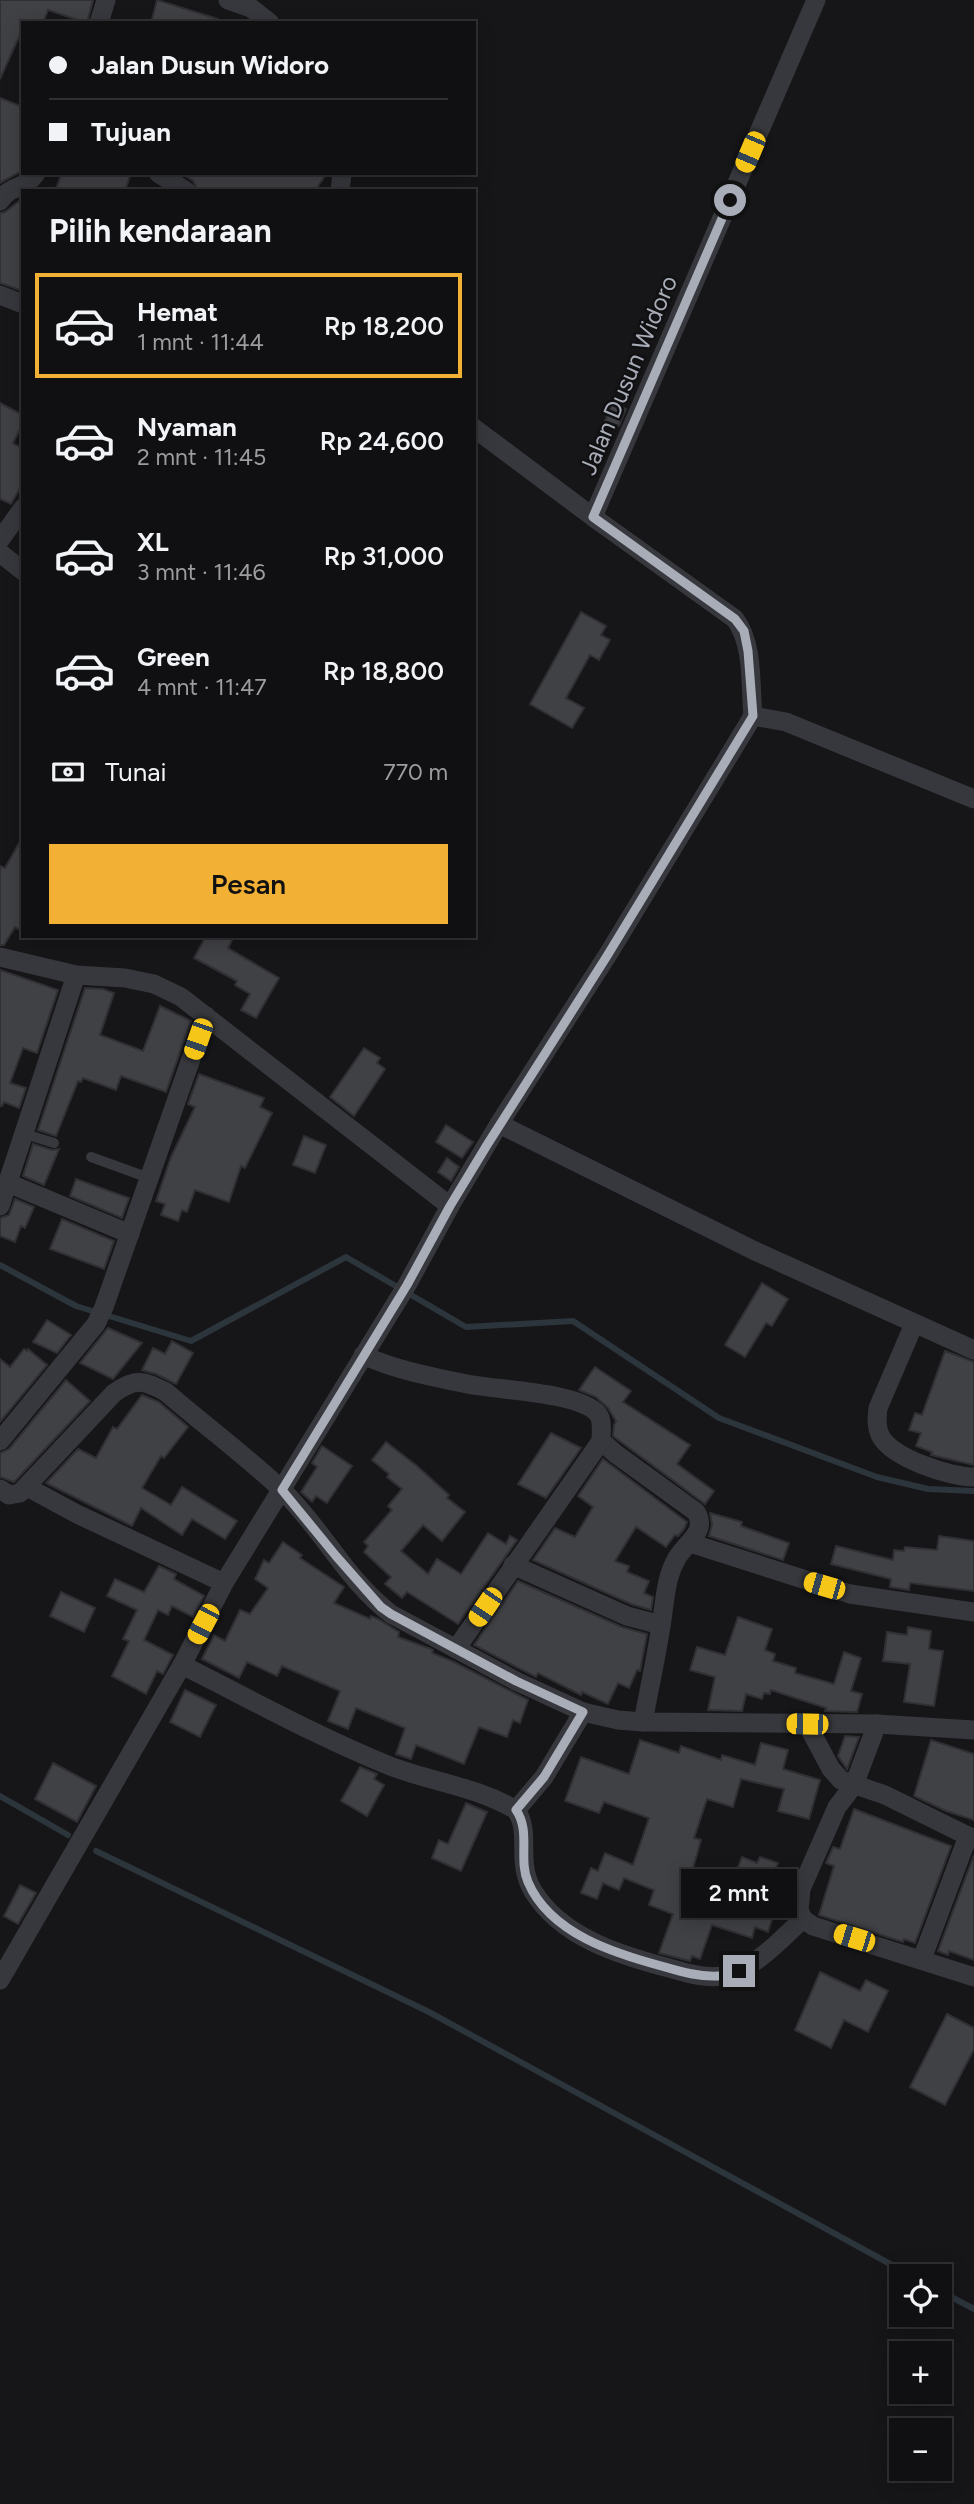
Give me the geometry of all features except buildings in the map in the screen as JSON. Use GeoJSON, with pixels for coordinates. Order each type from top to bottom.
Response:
{"type":"FeatureCollection","features":[{"type":"Feature","properties":{"kind":"street"},"geometry":{"type":"LineString","coordinates":[[100,21],[106,0]]}},
{"type":"Feature","properties":{"kind":"street"},"geometry":{"type":"LineString","coordinates":[[228,0],[251,8],[267,21]]}},
{"type":"Feature","properties":{"kind":"street","name":"Jalan Dusun Widoro"},"geometry":{"type":"LineString","coordinates":[[593,517],[816,0]]}},
{"type":"Feature","properties":{"kind":"street"},"geometry":{"type":"LineString","coordinates":[[161,175],[183,189]]}},
{"type":"Feature","properties":{"kind":"street"},"geometry":{"type":"LineString","coordinates":[[0,201],[6,192],[30,183]]}},
{"type":"Feature","properties":{"kind":"street"},"geometry":{"type":"LineString","coordinates":[[0,295],[21,303]]}},
{"type":"Feature","properties":{"kind":"street"},"geometry":{"type":"LineString","coordinates":[[0,1980],[182,1665],[224,1583],[407,1285],[499,1124],[607,956],[753,716],[748,651],[744,631],[735,619],[476,429]]}},
{"type":"Feature","properties":{"kind":"street"},"geometry":{"type":"LineString","coordinates":[[0,540],[21,511]]}},
{"type":"Feature","properties":{"kind":"street"},"geometry":{"type":"LineString","coordinates":[[753,716],[786,722],[974,799]]}},
{"type":"Feature","properties":{"kind":"street"},"geometry":{"type":"LineString","coordinates":[[0,957],[76,975],[125,978],[154,984],[181,997],[450,1206]]}},
{"type":"Feature","properties":{"kind":"street"},"geometry":{"type":"LineString","coordinates":[[0,1206],[8,1183],[8,1156],[25,1134],[76,975]]}},
{"type":"Feature","properties":{"kind":"street"},"geometry":{"type":"LineString","coordinates":[[0,1441],[100,1316],[206,1016]]}},
{"type":"Feature","properties":{"kind":"street"},"geometry":{"type":"LineString","coordinates":[[499,1124],[755,1251],[974,1350]]}},
{"type":"Feature","properties":{"kind":"street"},"geometry":{"type":"LineString","coordinates":[[8,1183],[130,1234]]}},
{"type":"Feature","properties":{"kind":"street"},"geometry":{"type":"LineString","coordinates":[[914,1324],[878,1408],[876,1423],[881,1438],[900,1454],[932,1469],[974,1477]]}},
{"type":"Feature","properties":{"kind":"street"},"geometry":{"type":"LineString","coordinates":[[363,1355],[390,1366],[468,1384],[576,1402],[597,1414],[601,1422],[601,1441],[456,1649]]}},
{"type":"Feature","properties":{"kind":"street"},"geometry":{"type":"LineString","coordinates":[[0,1489],[4,1493],[20,1493],[114,1393],[132,1382],[144,1382],[166,1392],[282,1490],[381,1607],[456,1649],[583,1712],[618,1720],[643,1722],[877,1724],[974,1730]]}},
{"type":"Feature","properties":{"kind":"street"},"geometry":{"type":"LineString","coordinates":[[601,1441],[699,1516],[697,1535],[678,1557],[671,1572],[643,1722]]}},
{"type":"Feature","properties":{"kind":"street"},"geometry":{"type":"LineString","coordinates":[[27,1487],[77,1514],[224,1583]]}},
{"type":"Feature","properties":{"kind":"street"},"geometry":{"type":"LineString","coordinates":[[690,1543],[850,1594],[974,1612]]}},
{"type":"Feature","properties":{"kind":"street"},"geometry":{"type":"LineString","coordinates":[[513,1565],[627,1616],[661,1625]]}},
{"type":"Feature","properties":{"kind":"street"},"geometry":{"type":"LineString","coordinates":[[182,1665],[389,1766],[475,1791],[516,1810],[523,1827],[522,1860],[534,1893],[558,1920],[594,1942],[620,1953],[693,1974],[718,1976],[739,1971],[758,1959],[803,1919]]}},
{"type":"Feature","properties":{"kind":"street"},"geometry":{"type":"LineString","coordinates":[[516,1810],[544,1777],[583,1712]]}},
{"type":"Feature","properties":{"kind":"street"},"geometry":{"type":"LineString","coordinates":[[807,1724],[831,1769],[841,1780],[885,1795],[971,1837],[922,1959]]}},
{"type":"Feature","properties":{"kind":"street"},"geometry":{"type":"LineString","coordinates":[[877,1724],[853,1785],[837,1807],[801,1889],[799,1910],[803,1919],[813,1926],[974,1977]]}},
{"type":"Feature","properties":{"kind":"lane"},"geometry":{"type":"LineString","coordinates":[[25,1134],[54,1143]]}},
{"type":"Feature","properties":{"kind":"lane"},"geometry":{"type":"LineString","coordinates":[[91,1157],[149,1178]]}},
{"type":"Feature","properties":{"kind":"waterway"},"geometry":{"type":"LineString","coordinates":[[0,1265],[76,1306],[191,1341],[346,1257],[466,1327],[573,1321],[719,1418],[877,1477],[928,1489],[974,1491]]}},
{"type":"Feature","properties":{"kind":"waterway"},"geometry":{"type":"LineString","coordinates":[[0,1796],[68,1835]]}},
{"type":"Feature","properties":{"kind":"waterway"},"geometry":{"type":"LineString","coordinates":[[96,1851],[429,2012],[890,2264]]}},
{"type":"Feature","properties":{"kind":"waterway"},"geometry":{"type":"LineString","coordinates":[[952,2297],[974,2309]]}},
{"type":"Feature","properties":{"kind":"route"},"geometry":{"type":"LineString","coordinates":[[730,200],[593,517],[735,619],[744,631],[748,651],[753,716],[607,956],[487,1145],[407,1285],[282,1490],[381,1607],[516,1681],[583,1712],[544,1777],[516,1810],[523,1827],[522,1860],[528,1882],[544,1907],[574,1931],[640,1960],[693,1974],[718,1976],[739,1971]]}}]}
